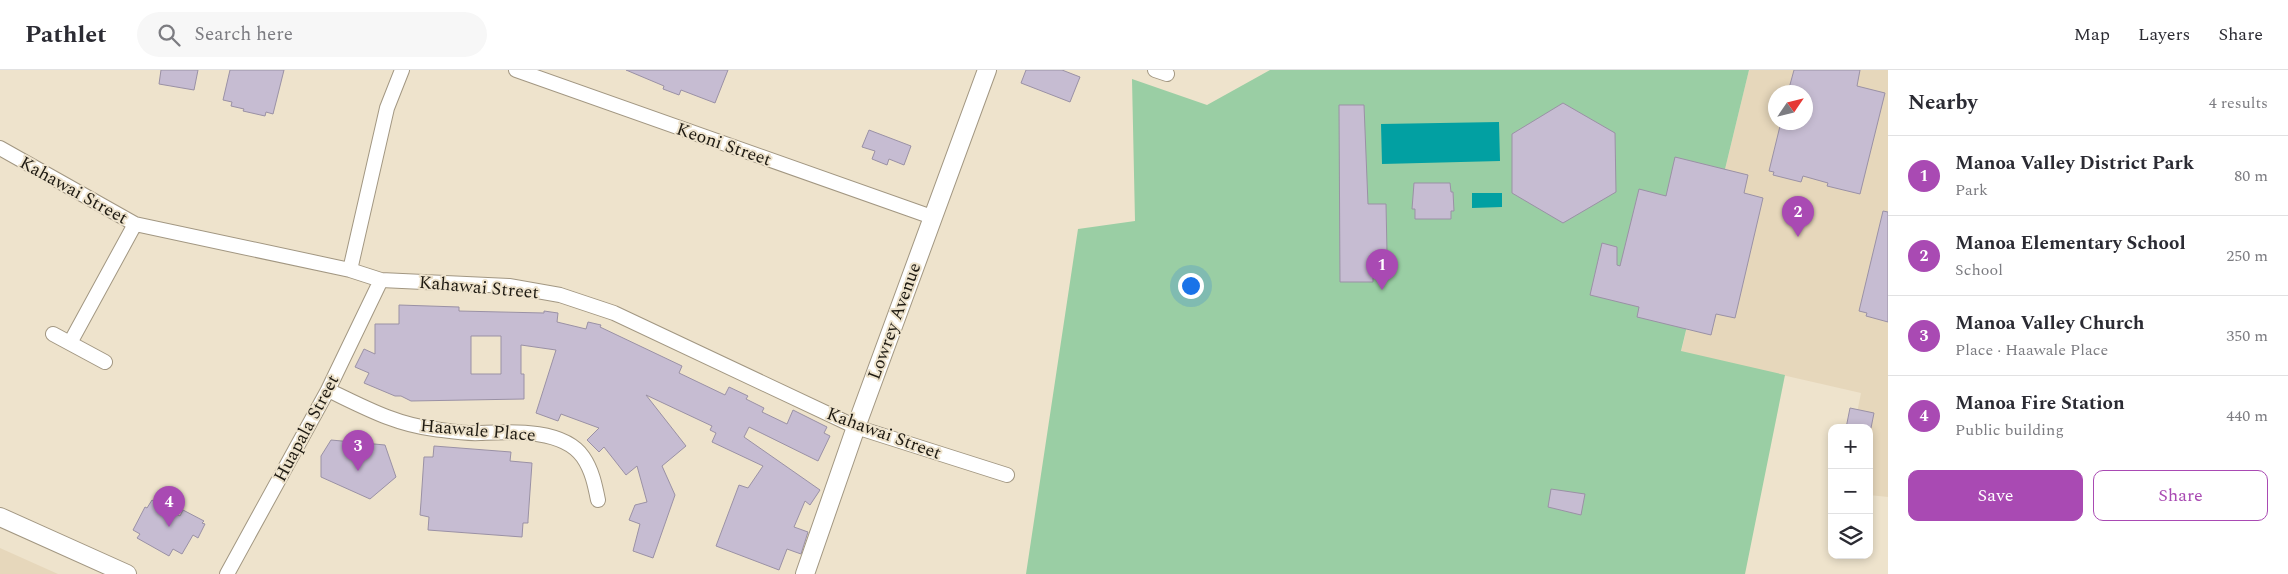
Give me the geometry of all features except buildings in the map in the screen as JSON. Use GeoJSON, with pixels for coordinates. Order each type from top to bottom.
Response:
{"type":"FeatureCollection","features":[{"type":"Feature","properties":{"kind":"street"},"geometry":{"type":"LineString","coordinates":[[350,270],[387,108],[402,70]]}},
{"type":"Feature","properties":{"kind":"street","name":"Keoni Street"},"geometry":{"type":"LineString","coordinates":[[516,70],[932,217]]}},
{"type":"Feature","properties":{"kind":"street","name":"Lowrey Avenue"},"geometry":{"type":"LineString","coordinates":[[805,574],[856,427],[987,70]]}},
{"type":"Feature","properties":{"kind":"street","name":"Kahawai Street"},"geometry":{"type":"LineString","coordinates":[[0,148],[135,224],[350,270],[380,280],[509,286],[584,302],[614,313],[856,427],[1007,475]]}},
{"type":"Feature","properties":{"kind":"street"},"geometry":{"type":"LineString","coordinates":[[70,343],[135,224]]}},
{"type":"Feature","properties":{"kind":"street","name":"Huapala Street"},"geometry":{"type":"LineString","coordinates":[[227,574],[328,390],[380,280]]}},
{"type":"Feature","properties":{"kind":"street"},"geometry":{"type":"LineString","coordinates":[[53,334],[105,362]]}},
{"type":"Feature","properties":{"kind":"street","name":"Haawale Place"},"geometry":{"type":"LineString","coordinates":[[328,390],[398,422],[434,429],[478,433],[525,432],[565,443],[582,456],[594,480],[598,500]]}},
{"type":"Feature","properties":{"kind":"street"},"geometry":{"type":"LineString","coordinates":[[0,517],[127,574]]}},
{"type":"Feature","properties":{"kind":"shaded area"},"geometry":{"type":"Polygon","coordinates":[[[1749,70],[1888,70],[1888,497],[1873,495],[1873,424],[1855,424],[1861,393],[1681,352],[1749,70]]]}},
{"type":"Feature","properties":{"kind":"shaded area"},"geometry":{"type":"Polygon","coordinates":[[[0,548],[58,574],[0,574],[0,548]]]}},
{"type":"Feature","properties":{"kind":"green space"},"geometry":{"type":"Polygon","coordinates":[[[1270,70],[1749,70],[1681,351],[1785,375],[1745,574],[1026,574],[1078,229],[1135,221],[1132,79],[1207,105],[1270,70]]]}},
{"type":"Feature","properties":{"kind":"water"},"geometry":{"type":"Polygon","coordinates":[[[1499,122],[1500,161],[1382,164],[1381,124],[1499,122]]]}},
{"type":"Feature","properties":{"kind":"water"},"geometry":{"type":"Polygon","coordinates":[[[1472,193],[1502,193],[1502,207],[1472,208],[1472,193]]]}},
{"type":"Feature","properties":{"kind":"place","name":"Manoa Elementary School"},"geometry":{"type":"Point","coordinates":[1798,237]}},
{"type":"Feature","properties":{"kind":"place","name":"Manoa Valley District Park"},"geometry":{"type":"Point","coordinates":[1382,290]}},
{"type":"Feature","properties":{"kind":"place","name":"Manoa Valley Church"},"geometry":{"type":"Point","coordinates":[358,471]}},
{"type":"Feature","properties":{"kind":"place","name":"Manoa Fire Station"},"geometry":{"type":"Point","coordinates":[169,527]}}]}
